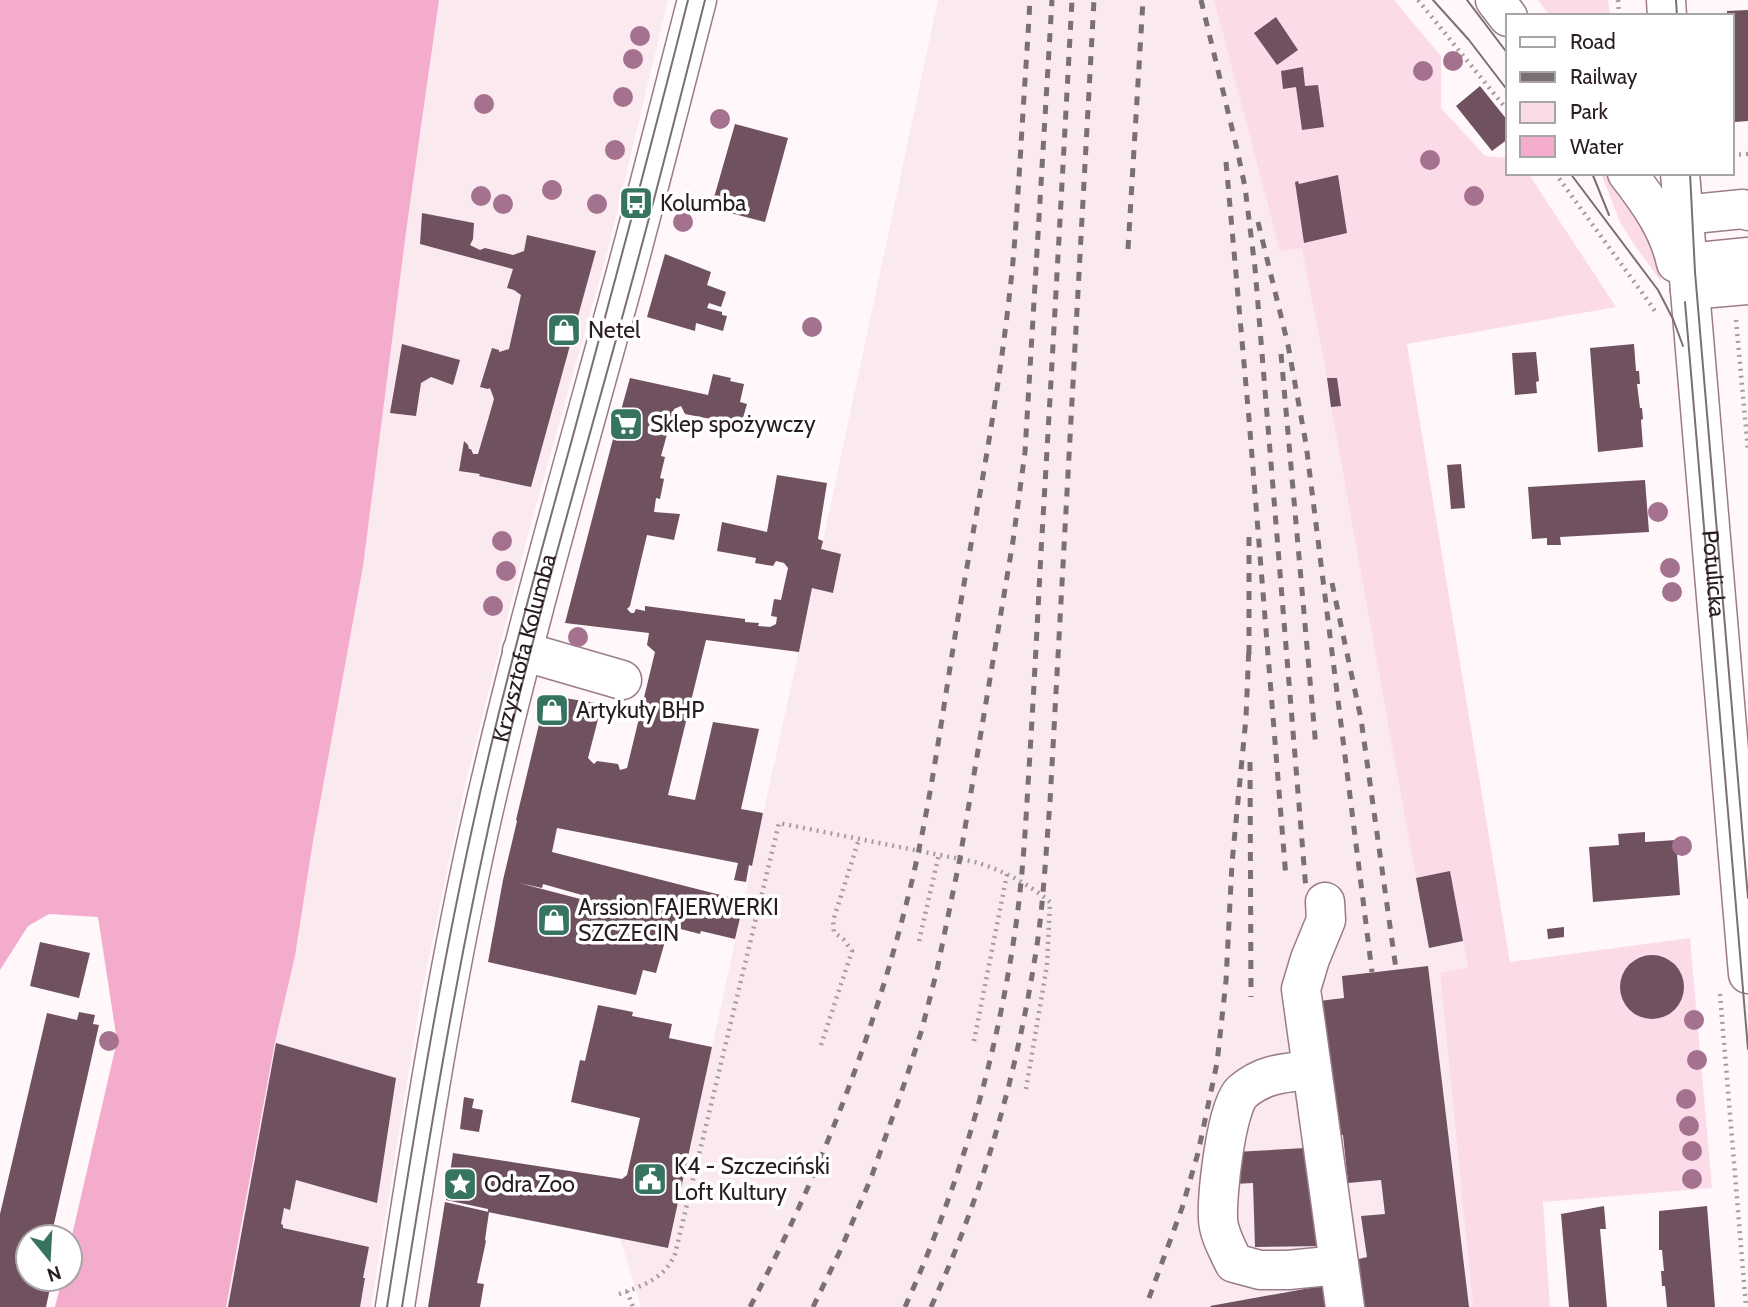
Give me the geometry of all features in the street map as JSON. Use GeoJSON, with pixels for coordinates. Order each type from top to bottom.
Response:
{"type":"FeatureCollection","features":[{"type":"Feature","properties":{"kind":"street","name":"Krzysztofa Kolumba"},"geometry":{"type":"LineString","coordinates":[[395,1307],[449,977],[481,823],[522,651],[697,0]]}},
{"type":"Feature","properties":{"kind":"street"},"geometry":{"type":"LineString","coordinates":[[1495,0],[1506,15]]}},
{"type":"Feature","properties":{"kind":"street"},"geometry":{"type":"LineString","coordinates":[[1628,175],[1659,218],[1674,253],[1683,301]]}},
{"type":"Feature","properties":{"kind":"street"},"geometry":{"type":"LineString","coordinates":[[1655,175],[1668,204],[1677,235],[1683,301]]}},
{"type":"Feature","properties":{"kind":"street","name":"Potulicka"},"geometry":{"type":"LineString","coordinates":[[1680,175],[1683,301],[1734,983]]}},
{"type":"Feature","properties":{"kind":"street"},"geometry":{"type":"LineString","coordinates":[[1683,215],[1743,209],[1748,211]]}},
{"type":"Feature","properties":{"kind":"street"},"geometry":{"type":"LineString","coordinates":[[1683,301],[1748,257]]}},
{"type":"Feature","properties":{"kind":"street"},"geometry":{"type":"LineString","coordinates":[[1683,301],[1748,285]]}},
{"type":"Feature","properties":{"kind":"street"},"geometry":{"type":"LineString","coordinates":[[522,651],[622,680]]}},
{"type":"Feature","properties":{"kind":"street"},"geometry":{"type":"LineString","coordinates":[[1325,902],[1326,920],[1301,989],[1345,1307]]}},
{"type":"Feature","properties":{"kind":"street"},"geometry":{"type":"LineString","coordinates":[[1312,1070],[1282,1073],[1260,1079],[1239,1095],[1228,1124],[1217,1220],[1234,1263],[1260,1270],[1339,1265]]}},
{"type":"Feature","properties":{"kind":"path"},"geometry":{"type":"LineString","coordinates":[[1429,0],[1420,2],[1506,109]]}},
{"type":"Feature","properties":{"kind":"path"},"geometry":{"type":"LineString","coordinates":[[1745,154],[1748,162]]}},
{"type":"Feature","properties":{"kind":"path"},"geometry":{"type":"LineString","coordinates":[[1556,175],[1651,305],[1683,301]]}},
{"type":"Feature","properties":{"kind":"path"},"geometry":{"type":"LineString","coordinates":[[619,1294],[654,1280],[663,1273],[676,1254],[779,823],[975,862],[1007,874],[1050,902],[1047,965],[1026,1089]]}},
{"type":"Feature","properties":{"kind":"path"},"geometry":{"type":"LineString","coordinates":[[821,1045],[852,951],[834,932],[833,920],[859,839]]}},
{"type":"Feature","properties":{"kind":"path"},"geometry":{"type":"LineString","coordinates":[[919,941],[939,854]]}},
{"type":"Feature","properties":{"kind":"path"},"geometry":{"type":"LineString","coordinates":[[974,1041],[1007,874]]}},
{"type":"Feature","properties":{"kind":"path"},"geometry":{"type":"LineString","coordinates":[[1734,983],[1746,1307]]}},
{"type":"Feature","properties":{"kind":"path"},"geometry":{"type":"LineString","coordinates":[[627,1291],[633,1307]]}},
{"type":"Feature","properties":{"kind":"shaded area"},"geometry":{"type":"Polygon","coordinates":[[[439,0],[668,0],[608,249],[527,538],[465,785],[421,995],[371,1307],[226,1307],[275,1042],[295,956],[439,0]]]}},
{"type":"Feature","properties":{"kind":"shaded area"},"geometry":{"type":"Polygon","coordinates":[[[938,0],[1214,0],[1280,251],[1302,247],[1416,877],[1450,871],[1468,969],[1440,973],[1473,1307],[641,1307],[620,1238],[668,1248],[938,0]]]}},
{"type":"Feature","properties":{"kind":"green space"},"geometry":{"type":"Polygon","coordinates":[[[1214,0],[1394,0],[1441,56],[1441,108],[1485,156],[1506,158],[1506,175],[1529,175],[1616,307],[1407,344],[1510,962],[1690,938],[1712,1188],[1543,1202],[1550,1307],[1473,1307],[1440,973],[1468,968],[1450,872],[1416,878],[1302,248],[1280,251],[1214,0]]]}},
{"type":"Feature","properties":{"kind":"green space"},"geometry":{"type":"Polygon","coordinates":[[[1538,0],[1608,0],[1610,14],[1548,14],[1538,0]]]}},
{"type":"Feature","properties":{"kind":"green space"},"geometry":{"type":"Polygon","coordinates":[[[1602,175],[1620,175],[1658,233],[1661,281],[1633,243],[1620,222],[1602,175]]]}},
{"type":"Feature","properties":{"kind":"water"},"geometry":{"type":"Polygon","coordinates":[[[0,0],[439,0],[363,566],[295,956],[275,1042],[226,1307],[55,1307],[58,1293],[84,1293],[84,1223],[75,1223],[117,1041],[98,917],[49,914],[28,926],[0,970],[0,0]]]}},
{"type":"Feature","properties":{"kind":"building"},"geometry":{"type":"Polygon","coordinates":[[[1748,10],[1748,121],[1735,122],[1734,14],[1727,14],[1727,11],[1748,10]]]}},
{"type":"Feature","properties":{"kind":"building"},"geometry":{"type":"Polygon","coordinates":[[[1276,17],[1298,50],[1277,65],[1254,33],[1276,17]]]}},
{"type":"Feature","properties":{"kind":"building"},"geometry":{"type":"Polygon","coordinates":[[[1303,67],[1305,86],[1318,85],[1324,127],[1302,130],[1296,87],[1283,89],[1281,71],[1303,67]]]}},
{"type":"Feature","properties":{"kind":"building"},"geometry":{"type":"Polygon","coordinates":[[[1480,86],[1506,118],[1506,140],[1492,151],[1456,106],[1480,86]]]}},
{"type":"Feature","properties":{"kind":"building"},"geometry":{"type":"Polygon","coordinates":[[[735,124],[788,138],[765,222],[711,208],[735,124]]]}},
{"type":"Feature","properties":{"kind":"building"},"geometry":{"type":"Polygon","coordinates":[[[1338,175],[1347,233],[1304,243],[1295,182],[1298,181],[1299,184],[1338,175]]]}},
{"type":"Feature","properties":{"kind":"building"},"geometry":{"type":"Polygon","coordinates":[[[422,213],[474,223],[470,245],[480,250],[485,248],[513,255],[524,251],[527,235],[596,251],[531,487],[459,471],[464,441],[473,454],[478,454],[494,399],[490,388],[480,387],[492,348],[499,352],[509,349],[521,295],[507,288],[513,269],[420,244],[422,213]]]}},
{"type":"Feature","properties":{"kind":"building"},"geometry":{"type":"Polygon","coordinates":[[[665,254],[711,272],[707,285],[726,292],[721,307],[709,303],[707,308],[727,316],[723,331],[696,323],[695,331],[647,317],[665,254]]]}},
{"type":"Feature","properties":{"kind":"building"},"geometry":{"type":"Polygon","coordinates":[[[402,344],[460,360],[453,385],[431,377],[421,383],[416,416],[390,413],[402,344]]]}},
{"type":"Feature","properties":{"kind":"building"},"geometry":{"type":"Polygon","coordinates":[[[1634,344],[1636,371],[1639,371],[1640,384],[1637,384],[1642,408],[1643,447],[1598,452],[1590,348],[1634,344]]]}},
{"type":"Feature","properties":{"kind":"building"},"geometry":{"type":"Polygon","coordinates":[[[1536,352],[1539,381],[1536,382],[1537,393],[1515,395],[1512,353],[1536,352]]]}},
{"type":"Feature","properties":{"kind":"building"},"geometry":{"type":"Polygon","coordinates":[[[713,374],[744,384],[740,402],[747,404],[741,425],[685,414],[681,406],[674,409],[661,456],[665,457],[660,478],[664,479],[660,499],[656,498],[654,512],[680,514],[674,540],[647,535],[630,606],[627,609],[634,613],[636,609],[645,611],[645,606],[745,619],[745,622],[759,623],[758,626],[770,627],[776,624],[777,617],[771,616],[774,599],[781,600],[788,568],[784,563],[776,561],[773,566],[755,563],[756,558],[717,551],[722,522],[767,532],[777,475],[827,483],[818,539],[823,541],[821,549],[841,554],[833,593],[812,588],[799,652],[706,640],[668,795],[695,800],[713,722],[759,729],[741,809],[763,813],[752,866],[749,865],[746,882],[734,880],[738,863],[557,828],[552,852],[744,901],[735,939],[673,927],[672,932],[668,931],[656,973],[643,970],[636,995],[488,962],[516,820],[546,695],[602,704],[588,758],[594,764],[597,761],[618,764],[620,770],[627,768],[655,652],[647,645],[649,633],[565,623],[630,378],[708,395],[713,374]],[[519,883],[588,901],[589,897],[543,884],[542,888],[519,883]]]}},
{"type":"Feature","properties":{"kind":"building"},"geometry":{"type":"Polygon","coordinates":[[[1327,378],[1337,378],[1341,406],[1331,407],[1327,378]]]}},
{"type":"Feature","properties":{"kind":"building"},"geometry":{"type":"Polygon","coordinates":[[[1461,464],[1465,508],[1451,509],[1447,465],[1461,464]]]}},
{"type":"Feature","properties":{"kind":"building"},"geometry":{"type":"Polygon","coordinates":[[[1645,480],[1649,532],[1560,537],[1561,545],[1547,545],[1547,538],[1532,539],[1528,487],[1645,480]]]}},
{"type":"Feature","properties":{"kind":"building"},"geometry":{"type":"Polygon","coordinates":[[[1645,832],[1645,842],[1676,840],[1680,895],[1593,902],[1589,847],[1619,845],[1618,834],[1645,832]]]}},
{"type":"Feature","properties":{"kind":"building"},"geometry":{"type":"Polygon","coordinates":[[[1450,871],[1463,941],[1429,948],[1416,878],[1450,871]]]}},
{"type":"Feature","properties":{"kind":"building"},"geometry":{"type":"Polygon","coordinates":[[[1564,927],[1564,937],[1548,939],[1547,929],[1564,927]]]}},
{"type":"Feature","properties":{"kind":"building"},"geometry":{"type":"Polygon","coordinates":[[[40,942],[90,953],[79,998],[30,986],[40,942]]]}},
{"type":"Feature","properties":{"kind":"building"},"geometry":{"type":"Polygon","coordinates":[[[1646,955],[1658,955],[1675,964],[1682,975],[1682,999],[1675,1010],[1658,1019],[1646,1019],[1634,1014],[1625,1005],[1620,993],[1620,981],[1625,969],[1634,960],[1646,955]]]}},
{"type":"Feature","properties":{"kind":"building"},"geometry":{"type":"Polygon","coordinates":[[[1428,966],[1469,1307],[1356,1307],[1351,1261],[1367,1257],[1361,1216],[1385,1214],[1381,1180],[1348,1183],[1343,1135],[1335,1136],[1319,1001],[1344,998],[1342,976],[1428,966]]]}},
{"type":"Feature","properties":{"kind":"building"},"geometry":{"type":"Polygon","coordinates":[[[598,1005],[633,1012],[632,1016],[672,1024],[669,1038],[712,1047],[668,1248],[488,1212],[488,1209],[446,1200],[453,1153],[622,1179],[627,1175],[640,1118],[571,1102],[580,1060],[585,1061],[598,1005]]]}},
{"type":"Feature","properties":{"kind":"building"},"geometry":{"type":"Polygon","coordinates":[[[79,1012],[95,1015],[93,1024],[99,1025],[54,1223],[14,1223],[14,1293],[49,1293],[46,1307],[0,1307],[0,1214],[47,1013],[77,1020],[79,1012]]]}},
{"type":"Feature","properties":{"kind":"building"},"geometry":{"type":"Polygon","coordinates":[[[276,1043],[396,1078],[377,1203],[296,1180],[290,1210],[284,1208],[281,1224],[283,1228],[369,1247],[360,1307],[228,1307],[276,1043]]]}},
{"type":"Feature","properties":{"kind":"building"},"geometry":{"type":"Polygon","coordinates":[[[464,1097],[474,1099],[472,1108],[483,1110],[479,1132],[460,1129],[464,1097]]]}},
{"type":"Feature","properties":{"kind":"building"},"geometry":{"type":"Polygon","coordinates":[[[1305,1148],[1323,1246],[1255,1247],[1253,1183],[1234,1184],[1235,1152],[1305,1148]]]}},
{"type":"Feature","properties":{"kind":"building"},"geometry":{"type":"Polygon","coordinates":[[[445,1202],[489,1212],[477,1283],[484,1284],[480,1307],[428,1307],[445,1202]]]}},
{"type":"Feature","properties":{"kind":"building"},"geometry":{"type":"Polygon","coordinates":[[[1604,1206],[1606,1229],[1600,1229],[1607,1307],[1569,1307],[1561,1214],[1604,1206]]]}},
{"type":"Feature","properties":{"kind":"building"},"geometry":{"type":"Polygon","coordinates":[[[1707,1206],[1715,1307],[1667,1307],[1665,1286],[1662,1286],[1662,1250],[1659,1250],[1659,1211],[1707,1206]]]}},
{"type":"Feature","properties":{"kind":"building"},"geometry":{"type":"Polygon","coordinates":[[[1327,1285],[1331,1307],[1210,1306],[1327,1285]]]}},
{"type":"Feature","properties":{"kind":"tram line"},"geometry":{"type":"LineString","coordinates":[[387,1307],[421,1097],[474,819],[519,634],[631,222],[688,0]]}},
{"type":"Feature","properties":{"kind":"tram line"},"geometry":{"type":"LineString","coordinates":[[402,1307],[460,966],[503,763],[533,640],[643,240],[705,0]]}},
{"type":"Feature","properties":{"kind":"tram line"},"geometry":{"type":"LineString","coordinates":[[1433,0],[1469,40],[1506,88]]}},
{"type":"Feature","properties":{"kind":"tram line"},"geometry":{"type":"LineString","coordinates":[[1467,0],[1506,51]]}},
{"type":"Feature","properties":{"kind":"tram line"},"geometry":{"type":"LineString","coordinates":[[1676,0],[1677,14]]}},
{"type":"Feature","properties":{"kind":"tram line"},"geometry":{"type":"LineString","coordinates":[[1572,175],[1658,290],[1683,346]]}},
{"type":"Feature","properties":{"kind":"tram line"},"geometry":{"type":"LineString","coordinates":[[1593,175],[1609,215]]}},
{"type":"Feature","properties":{"kind":"tram line"},"geometry":{"type":"LineString","coordinates":[[1690,175],[1695,272],[1748,898]]}},
{"type":"Feature","properties":{"kind":"tram line"},"geometry":{"type":"LineString","coordinates":[[1685,302],[1748,1049]]}},
{"type":"Feature","properties":{"kind":"railway"},"geometry":{"type":"LineString","coordinates":[[750,1307],[800,1205],[844,1101],[881,994],[911,885],[931,785],[1005,331],[1015,242],[1030,0]]}},
{"type":"Feature","properties":{"kind":"railway"},"geometry":{"type":"LineString","coordinates":[[813,1307],[871,1178],[906,1079],[937,970],[960,858],[1013,541],[1025,452],[1052,0]]}},
{"type":"Feature","properties":{"kind":"railway"},"geometry":{"type":"LineString","coordinates":[[905,1307],[942,1217],[972,1126],[996,1033],[1017,919],[1030,756],[1072,0]]}},
{"type":"Feature","properties":{"kind":"railway"},"geometry":{"type":"LineString","coordinates":[[931,1307],[967,1220],[997,1130],[1020,1038],[1039,927],[1050,802],[1094,0]]}},
{"type":"Feature","properties":{"kind":"railway"},"geometry":{"type":"LineString","coordinates":[[1128,249],[1143,0]]}},
{"type":"Feature","properties":{"kind":"railway"},"geometry":{"type":"LineString","coordinates":[[1201,0],[1245,187],[1255,268],[1306,890]]}},
{"type":"Feature","properties":{"kind":"railway"},"geometry":{"type":"LineString","coordinates":[[1226,162],[1286,878]]}},
{"type":"Feature","properties":{"kind":"railway"},"geometry":{"type":"LineString","coordinates":[[1258,222],[1288,345],[1306,444],[1372,972]]}},
{"type":"Feature","properties":{"kind":"railway"},"geometry":{"type":"LineString","coordinates":[[1281,354],[1316,748]]}},
{"type":"Feature","properties":{"kind":"railway"},"geometry":{"type":"LineString","coordinates":[[1249,535],[1249,654]]}},
{"type":"Feature","properties":{"kind":"railway"},"geometry":{"type":"LineString","coordinates":[[1332,583],[1361,719],[1396,969]]}},
{"type":"Feature","properties":{"kind":"railway"},"geometry":{"type":"LineString","coordinates":[[1149,1298],[1182,1208],[1198,1153],[1217,1063],[1226,981],[1249,645]]}},
{"type":"Feature","properties":{"kind":"railway"},"geometry":{"type":"LineString","coordinates":[[1250,762],[1251,997]]}},
{"type":"Feature","properties":{"kind":"place","name":"Kolumba"},"geometry":{"type":"Point","coordinates":[636,203]}},
{"type":"Feature","properties":{"kind":"place","name":"Netel"},"geometry":{"type":"Point","coordinates":[564,330]}},
{"type":"Feature","properties":{"kind":"place","name":"Sklep spożywczy"},"geometry":{"type":"Point","coordinates":[626,424]}},
{"type":"Feature","properties":{"kind":"place","name":"Artykuły BHP"},"geometry":{"type":"Point","coordinates":[552,710]}},
{"type":"Feature","properties":{"kind":"place","name":"Arssion FAJERWERKI SZCZECIN"},"geometry":{"type":"Point","coordinates":[554,920]}},
{"type":"Feature","properties":{"kind":"place","name":"K4 - Szczeciński Loft Kultury"},"geometry":{"type":"Point","coordinates":[650,1179]}},
{"type":"Feature","properties":{"kind":"place","name":"Odra Zoo"},"geometry":{"type":"Point","coordinates":[460,1184]}}]}
